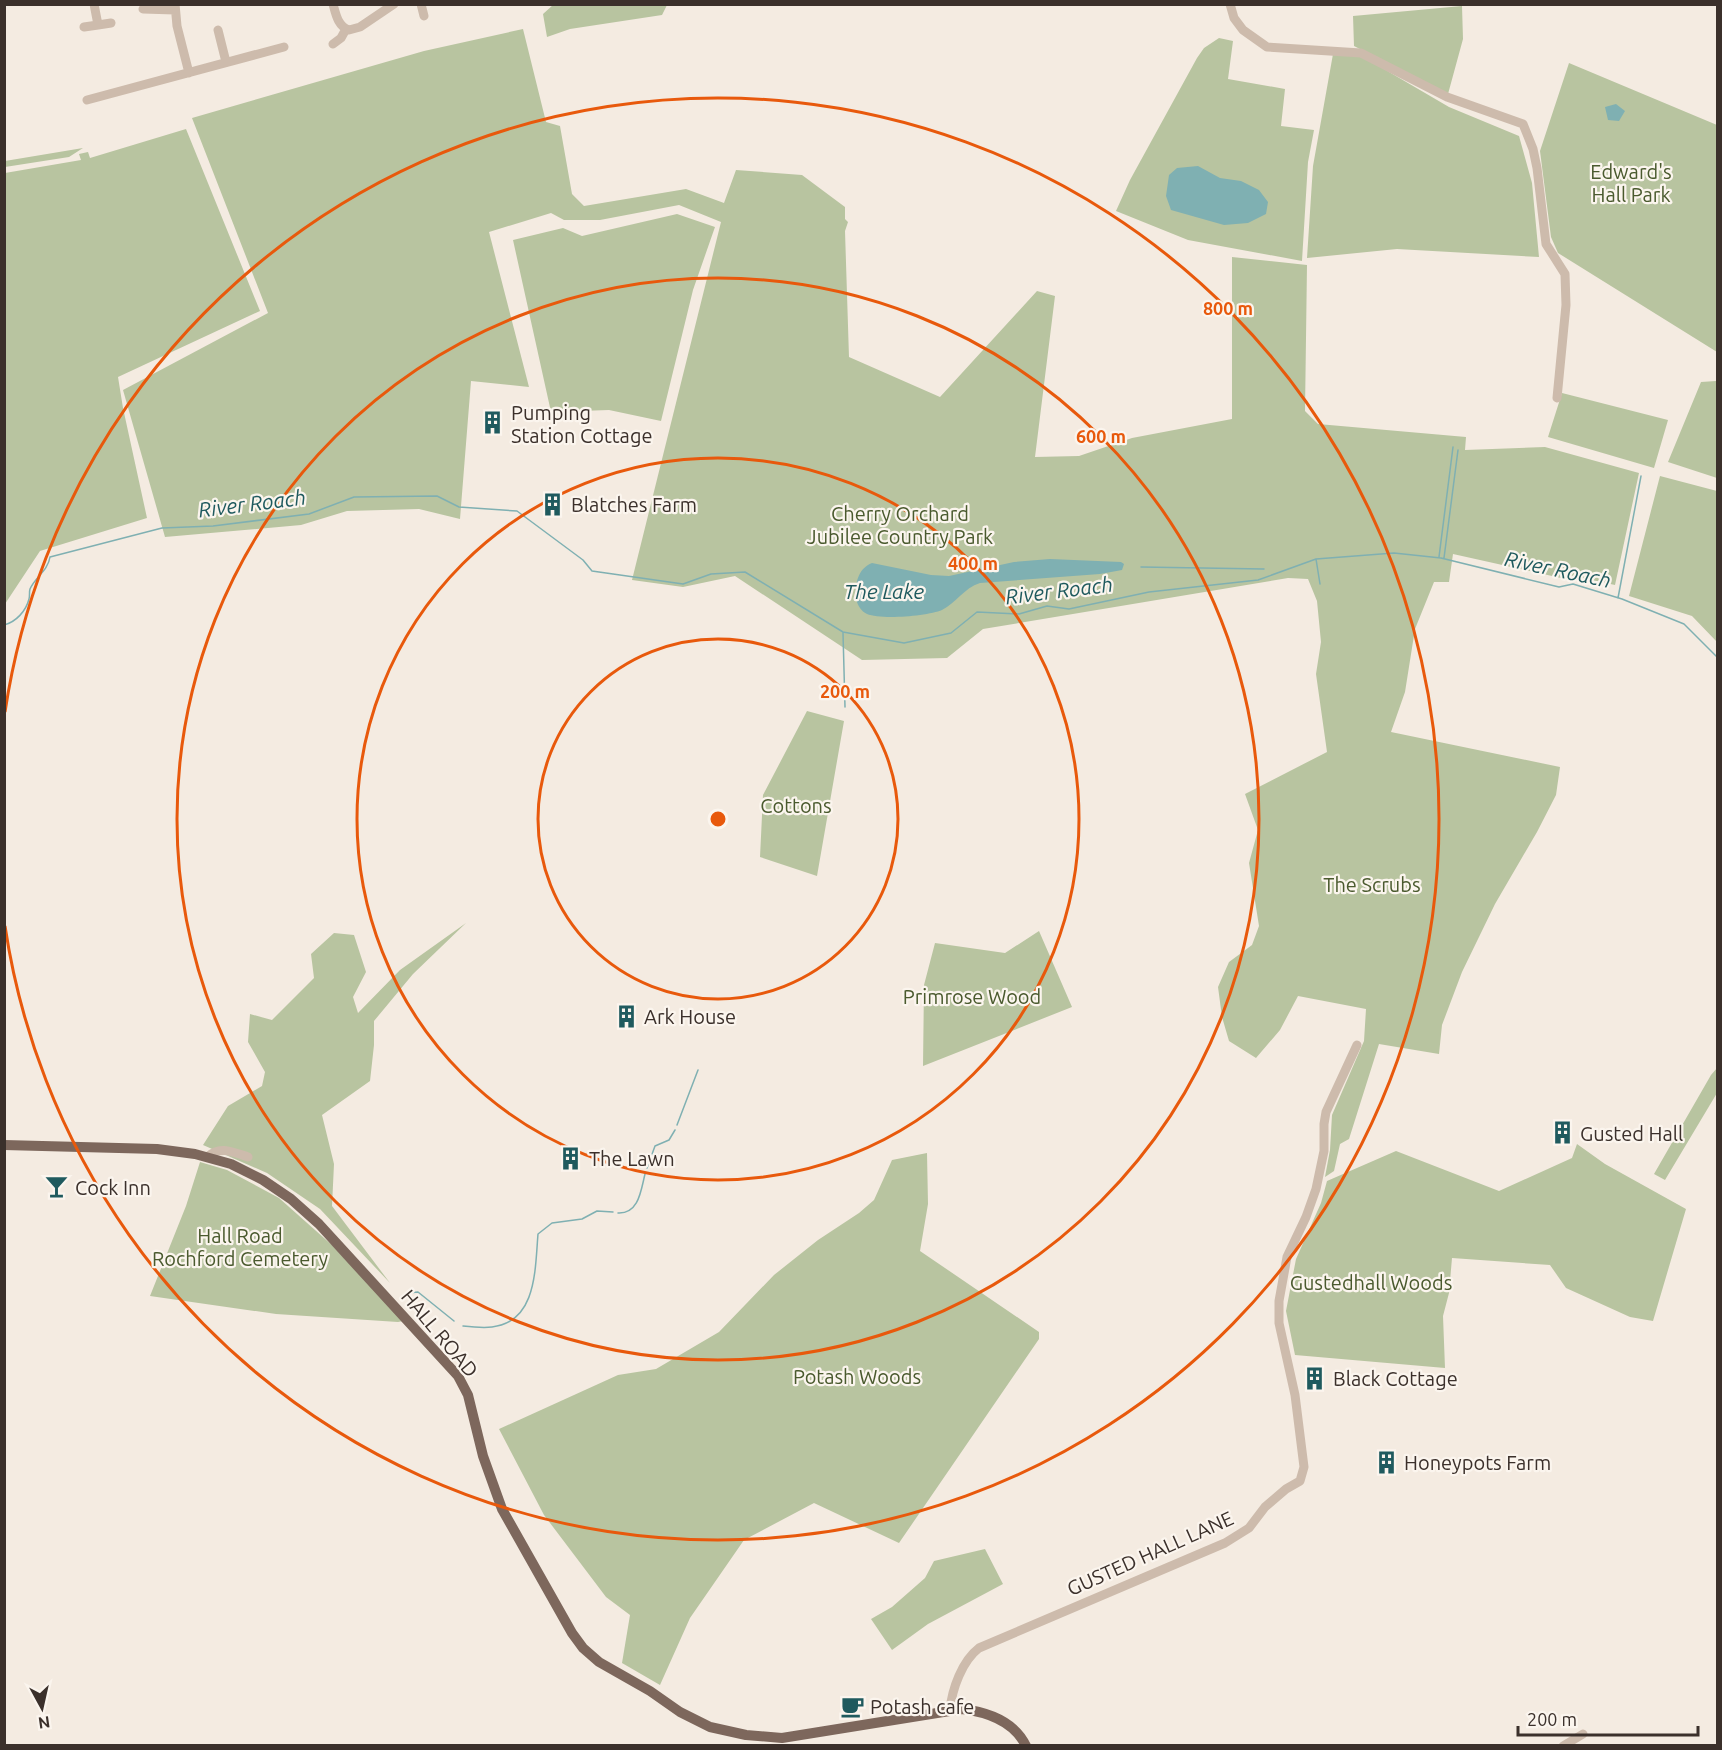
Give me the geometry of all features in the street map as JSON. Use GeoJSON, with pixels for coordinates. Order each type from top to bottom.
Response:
{"type":"FeatureCollection","features":[{"type":"Feature","properties":{"kind":"main road","name":"HALL ROAD"},"geometry":{"type":"LineString","coordinates":[[4,1145],[157,1149],[195,1154],[231,1164],[263,1180],[291,1199],[345,1252],[458,1376],[468,1395],[483,1456],[501,1509],[554,1604],[584,1648],[599,1662],[650,1691],[695,1721],[728,1732],[782,1742],[950,1710],[984,1712],[1020,1735],[1026,1746]]}},
{"type":"Feature","properties":{"kind":"street"},"geometry":{"type":"LineString","coordinates":[[94,4],[98,25]]}},
{"type":"Feature","properties":{"kind":"street"},"geometry":{"type":"LineString","coordinates":[[333,4],[339,22],[346,29],[353,30],[394,4]]}},
{"type":"Feature","properties":{"kind":"street"},"geometry":{"type":"LineString","coordinates":[[421,4],[424,16]]}},
{"type":"Feature","properties":{"kind":"street"},"geometry":{"type":"LineString","coordinates":[[1230,4],[1234,18],[1244,30],[1267,47],[1361,53],[1448,97],[1523,124],[1533,149],[1537,168],[1546,244],[1565,274],[1566,305],[1557,398]]}},
{"type":"Feature","properties":{"kind":"street"},"geometry":{"type":"LineString","coordinates":[[143,9],[175,7],[177,26],[189,73]]}},
{"type":"Feature","properties":{"kind":"street"},"geometry":{"type":"LineString","coordinates":[[84,27],[111,23]]}},
{"type":"Feature","properties":{"kind":"street"},"geometry":{"type":"LineString","coordinates":[[333,44],[341,38],[346,29]]}},
{"type":"Feature","properties":{"kind":"street"},"geometry":{"type":"LineString","coordinates":[[218,30],[226,62]]}},
{"type":"Feature","properties":{"kind":"street"},"geometry":{"type":"LineString","coordinates":[[87,100],[284,47]]}},
{"type":"Feature","properties":{"kind":"street","name":"GUSTED HALL LANE"},"geometry":{"type":"LineString","coordinates":[[950,1710],[951,1698],[966,1663],[970,1655],[979,1648],[1225,1543],[1249,1528],[1265,1507],[1286,1489],[1300,1481],[1304,1467],[1295,1395],[1279,1323],[1278,1300],[1287,1257],[1316,1189],[1324,1151],[1326,1112],[1357,1045]]}},
{"type":"Feature","properties":{"kind":"street"},"geometry":{"type":"LineString","coordinates":[[207,1157],[213,1151],[221,1149],[248,1157]]}},
{"type":"Feature","properties":{"kind":"street"},"geometry":{"type":"LineString","coordinates":[[1563,1746],[1583,1734]]}},
{"type":"Feature","properties":{"kind":"green space"},"geometry":{"type":"Polygon","coordinates":[[[553,5],[667,5],[662,15],[570,29],[547,37],[543,14],[553,5]]]}},
{"type":"Feature","properties":{"kind":"green space"},"geometry":{"type":"Polygon","coordinates":[[[1462,6],[1463,39],[1448,94],[1354,46],[1353,16],[1462,6]]]}},
{"type":"Feature","properties":{"kind":"green space","name":"Cherry Orchard Jubilee Country Park"},"geometry":{"type":"Polygon","coordinates":[[[523,29],[546,122],[560,126],[572,194],[584,206],[686,189],[724,203],[736,170],[802,175],[845,207],[845,219],[848,222],[845,231],[849,357],[940,397],[1037,291],[1055,296],[1035,457],[1079,456],[1132,438],[1232,419],[1232,257],[1307,265],[1305,411],[1318,424],[1466,437],[1465,450],[1545,447],[1639,473],[1615,585],[1569,575],[1561,578],[1453,554],[1449,582],[1434,582],[1415,629],[1405,692],[1391,732],[1560,767],[1556,795],[1495,904],[1462,972],[1442,1025],[1439,1054],[1379,1044],[1349,1139],[1340,1144],[1334,1171],[1325,1177],[1330,1150],[1332,1115],[1364,1041],[1366,1009],[1298,996],[1280,1030],[1256,1058],[1229,1041],[1222,1017],[1218,987],[1229,962],[1252,945],[1259,926],[1249,863],[1258,830],[1245,794],[1327,752],[1316,674],[1321,642],[1317,601],[1308,579],[1288,578],[983,629],[947,658],[862,660],[735,576],[683,587],[632,580],[721,222],[679,205],[600,220],[564,220],[551,213],[489,232],[529,387],[471,381],[460,519],[419,509],[347,511],[301,525],[165,537],[123,390],[268,313],[192,118],[424,51],[523,29]]]}},
{"type":"Feature","properties":{"kind":"green space"},"geometry":{"type":"Polygon","coordinates":[[[1219,38],[1233,41],[1228,79],[1285,89],[1281,126],[1314,130],[1308,162],[1302,261],[1188,240],[1116,211],[1130,180],[1197,58],[1204,48],[1219,38]]]}},
{"type":"Feature","properties":{"kind":"green space"},"geometry":{"type":"Polygon","coordinates":[[[1333,54],[1360,55],[1449,107],[1519,136],[1532,183],[1539,257],[1397,249],[1307,258],[1313,166],[1333,54]]]}},
{"type":"Feature","properties":{"kind":"green space","name":"Edward's Hall Park"},"geometry":{"type":"Polygon","coordinates":[[[1569,63],[1717,125],[1717,352],[1558,253],[1551,237],[1540,151],[1569,63]]]}},
{"type":"Feature","properties":{"kind":"green space"},"geometry":{"type":"Polygon","coordinates":[[[186,129],[260,311],[118,377],[147,518],[40,551],[5,604],[5,173],[81,160],[79,154],[88,152],[90,158],[186,129]]]}},
{"type":"Feature","properties":{"kind":"green space"},"geometry":{"type":"Polygon","coordinates":[[[83,148],[69,157],[5,167],[5,161],[83,148]]]}},
{"type":"Feature","properties":{"kind":"green space"},"geometry":{"type":"Polygon","coordinates":[[[677,214],[715,227],[693,290],[661,421],[609,410],[551,412],[513,240],[563,228],[582,236],[677,214]]]}},
{"type":"Feature","properties":{"kind":"green space"},"geometry":{"type":"Polygon","coordinates":[[[1716,381],[1718,383],[1717,478],[1668,462],[1701,382],[1716,381]]]}},
{"type":"Feature","properties":{"kind":"green space"},"geometry":{"type":"Polygon","coordinates":[[[1562,393],[1668,420],[1654,468],[1548,437],[1562,393]]]}},
{"type":"Feature","properties":{"kind":"green space"},"geometry":{"type":"Polygon","coordinates":[[[1660,476],[1717,491],[1717,642],[1692,616],[1629,596],[1660,476]]]}},
{"type":"Feature","properties":{"kind":"green space","name":"Cottons"},"geometry":{"type":"Polygon","coordinates":[[[807,711],[844,721],[817,876],[760,857],[763,795],[807,711]]]}},
{"type":"Feature","properties":{"kind":"green space"},"geometry":{"type":"Polygon","coordinates":[[[466,923],[413,974],[374,1021],[370,1081],[322,1115],[334,1164],[332,1206],[390,1283],[320,1209],[267,1173],[203,1145],[228,1106],[262,1086],[265,1072],[248,1042],[250,1014],[272,1020],[314,978],[311,954],[334,933],[354,935],[366,972],[353,997],[358,1013],[400,970],[466,923]]]}},
{"type":"Feature","properties":{"kind":"green space","name":"Primrose Wood"},"geometry":{"type":"Polygon","coordinates":[[[1039,931],[1072,1007],[923,1066],[924,985],[935,943],[1005,953],[1039,931]]]}},
{"type":"Feature","properties":{"kind":"green space"},"geometry":{"type":"Polygon","coordinates":[[[1717,1068],[1717,1093],[1665,1180],[1654,1174],[1717,1068]]]}},
{"type":"Feature","properties":{"kind":"green space","name":"Gustedhall Woods"},"geometry":{"type":"Polygon","coordinates":[[[1577,1144],[1605,1164],[1686,1209],[1653,1321],[1630,1317],[1566,1288],[1550,1265],[1452,1258],[1449,1293],[1443,1316],[1445,1368],[1295,1355],[1286,1311],[1296,1259],[1321,1203],[1327,1181],[1396,1151],[1499,1191],[1572,1158],[1577,1144]]]}},
{"type":"Feature","properties":{"kind":"green space","name":"Potash Woods"},"geometry":{"type":"Polygon","coordinates":[[[927,1153],[928,1204],[920,1251],[1039,1332],[1039,1339],[899,1543],[814,1503],[744,1540],[690,1618],[660,1685],[622,1663],[630,1615],[606,1597],[544,1515],[499,1429],[618,1375],[656,1369],[719,1332],[774,1275],[874,1200],[892,1160],[927,1153]]]}},
{"type":"Feature","properties":{"kind":"green space","name":"Hall Road Rochford Cemetery"},"geometry":{"type":"Polygon","coordinates":[[[200,1162],[227,1170],[279,1198],[333,1246],[403,1321],[276,1314],[150,1296],[186,1206],[200,1162]]]}},
{"type":"Feature","properties":{"kind":"green space"},"geometry":{"type":"Polygon","coordinates":[[[985,1549],[1003,1584],[928,1624],[892,1650],[871,1619],[892,1607],[925,1578],[934,1561],[985,1549]]]}},
{"type":"Feature","properties":{"kind":"water"},"geometry":{"type":"Polygon","coordinates":[[[1616,104],[1625,111],[1619,121],[1608,120],[1605,107],[1616,104]]]}},
{"type":"Feature","properties":{"kind":"water"},"geometry":{"type":"Polygon","coordinates":[[[1198,166],[1220,178],[1241,181],[1259,190],[1268,202],[1266,214],[1248,223],[1224,225],[1171,210],[1166,196],[1169,175],[1177,168],[1198,166]]]}},
{"type":"Feature","properties":{"kind":"water","name":"The Lake"},"geometry":{"type":"Polygon","coordinates":[[[1050,559],[1124,564],[1122,570],[1100,574],[980,583],[969,588],[942,610],[916,615],[874,616],[863,611],[856,599],[860,573],[872,563],[931,575],[949,576],[1014,562],[1050,559]]]}},
{"type":"Feature","properties":{"kind":"waterway"},"geometry":{"type":"LineString","coordinates":[[1439,557],[1453,447]]}},
{"type":"Feature","properties":{"kind":"waterway"},"geometry":{"type":"LineString","coordinates":[[1444,558],[1458,450]]}},
{"type":"Feature","properties":{"kind":"waterway"},"geometry":{"type":"LineString","coordinates":[[1618,598],[1641,476]]}},
{"type":"Feature","properties":{"kind":"waterway","name":"River Roach"},"geometry":{"type":"LineString","coordinates":[[4,625],[16,619],[23,612],[28,603],[30,589],[47,566],[50,557],[162,528],[213,526],[309,514],[354,497],[437,496],[459,507],[517,511],[583,560],[592,571],[683,584],[711,574],[745,572],[843,632],[904,643],[951,633],[977,612],[1019,614],[1047,606],[1069,609],[1149,592],[1258,580],[1316,559],[1394,553],[1441,558],[1559,587],[1573,584],[1622,599],[1684,624],[1718,658]]}},
{"type":"Feature","properties":{"kind":"waterway"},"geometry":{"type":"LineString","coordinates":[[1316,559],[1320,584]]}},
{"type":"Feature","properties":{"kind":"waterway"},"geometry":{"type":"LineString","coordinates":[[1141,567],[1264,569]]}},
{"type":"Feature","properties":{"kind":"waterway"},"geometry":{"type":"LineString","coordinates":[[843,633],[845,707]]}},
{"type":"Feature","properties":{"kind":"waterway"},"geometry":{"type":"LineString","coordinates":[[677,1125],[698,1070]]}},
{"type":"Feature","properties":{"kind":"waterway"},"geometry":{"type":"LineString","coordinates":[[647,1168],[655,1146],[669,1140],[675,1130]]}},
{"type":"Feature","properties":{"kind":"waterway"},"geometry":{"type":"LineString","coordinates":[[618,1213],[631,1210],[635,1205],[645,1174]]}},
{"type":"Feature","properties":{"kind":"waterway"},"geometry":{"type":"LineString","coordinates":[[463,1326],[492,1327],[507,1323],[518,1315],[526,1305],[531,1292],[538,1234],[552,1223],[582,1219],[597,1211],[613,1212]]}},
{"type":"Feature","properties":{"kind":"waterway"},"geometry":{"type":"LineString","coordinates":[[408,1293],[418,1292],[454,1321]]}},
{"type":"Feature","properties":{"kind":"place","name":"Pumping Station Cottage"},"geometry":{"type":"Point","coordinates":[493,423]}},
{"type":"Feature","properties":{"kind":"place","name":"Blatches Farm"},"geometry":{"type":"Point","coordinates":[553,504]}},
{"type":"Feature","properties":{"kind":"place","name":"Ark House"},"geometry":{"type":"Point","coordinates":[626,1016]}},
{"type":"Feature","properties":{"kind":"place","name":"Gusted Hall"},"geometry":{"type":"Point","coordinates":[1562,1133]}},
{"type":"Feature","properties":{"kind":"place","name":"The Lawn"},"geometry":{"type":"Point","coordinates":[571,1158]}},
{"type":"Feature","properties":{"kind":"place","name":"Cock Inn"},"geometry":{"type":"Point","coordinates":[57,1187]}},
{"type":"Feature","properties":{"kind":"place","name":"Black Cottage"},"geometry":{"type":"Point","coordinates":[1315,1378]}},
{"type":"Feature","properties":{"kind":"place","name":"Honeypots Farm"},"geometry":{"type":"Point","coordinates":[1386,1462]}},
{"type":"Feature","properties":{"kind":"place","name":"Potash cafe"},"geometry":{"type":"Point","coordinates":[852,1706]}},
{"type":"Feature","properties":{"kind":"park label","name":"The Scrubs"},"geometry":{"type":"Point","coordinates":[1372,884]}}]}
